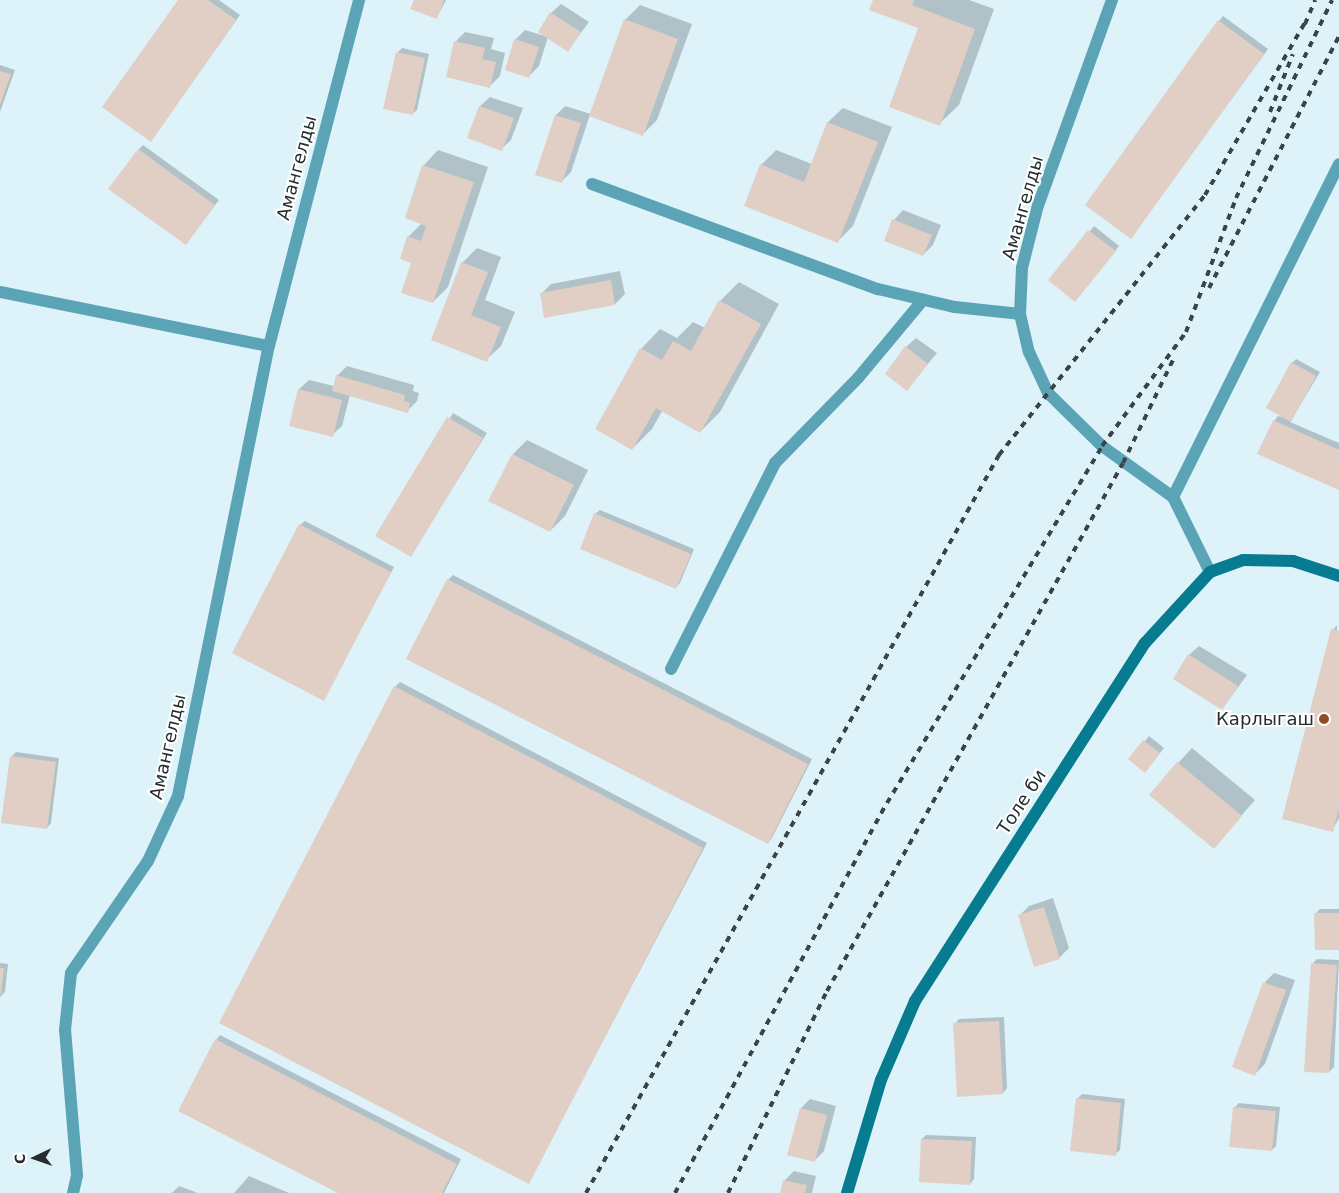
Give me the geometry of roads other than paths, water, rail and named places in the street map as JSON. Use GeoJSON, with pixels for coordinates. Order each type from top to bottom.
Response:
{"type":"FeatureCollection","features":[{"type":"Feature","properties":{"kind":"main road","name":"Толе би"},"geometry":{"type":"LineString","coordinates":[[851,1190],[881,1080],[915,1001],[1145,643],[1210,572],[1243,560],[1293,561],[1339,576]]}},
{"type":"Feature","properties":{"kind":"street","name":"Амангелды"},"geometry":{"type":"LineString","coordinates":[[73,1193],[77,1175],[65,1030],[71,973],[148,861],[178,796],[268,346],[359,0]]}},
{"type":"Feature","properties":{"kind":"street","name":"Амангелды"},"geometry":{"type":"LineString","coordinates":[[1112,0],[1038,205],[1022,268],[1020,314],[1029,352],[1048,393],[1102,446],[1173,498],[1210,572]]}},
{"type":"Feature","properties":{"kind":"street"},"geometry":{"type":"LineString","coordinates":[[1173,498],[1339,164]]}},
{"type":"Feature","properties":{"kind":"street"},"geometry":{"type":"LineString","coordinates":[[592,184],[878,289],[955,307],[1020,314]]}},
{"type":"Feature","properties":{"kind":"street"},"geometry":{"type":"LineString","coordinates":[[0,292],[268,346]]}},
{"type":"Feature","properties":{"kind":"street"},"geometry":{"type":"LineString","coordinates":[[671,669],[775,463],[858,378],[923,300]]}},
{"type":"Feature","properties":{"kind":"railway"},"geometry":{"type":"LineString","coordinates":[[1305,24],[1315,0]]}},
{"type":"Feature","properties":{"kind":"railway"},"geometry":{"type":"LineString","coordinates":[[675,1193],[887,803],[1102,446],[1186,332],[1236,198],[1332,0]]}},
{"type":"Feature","properties":{"kind":"railway"},"geometry":{"type":"LineString","coordinates":[[586,1193],[999,455],[1205,195],[1307,19]]}},
{"type":"Feature","properties":{"kind":"railway"},"geometry":{"type":"LineString","coordinates":[[1209,288],[1339,36]]}},
{"type":"Feature","properties":{"kind":"railway"},"geometry":{"type":"LineString","coordinates":[[1270,112],[1293,54]]}},
{"type":"Feature","properties":{"kind":"railway"},"geometry":{"type":"LineString","coordinates":[[728,1193],[827,991],[1123,463],[1173,360]]}},
{"type":"Feature","properties":{"kind":"place","name":"Карлыгаш"},"geometry":{"type":"Point","coordinates":[1324,719]}}]}
